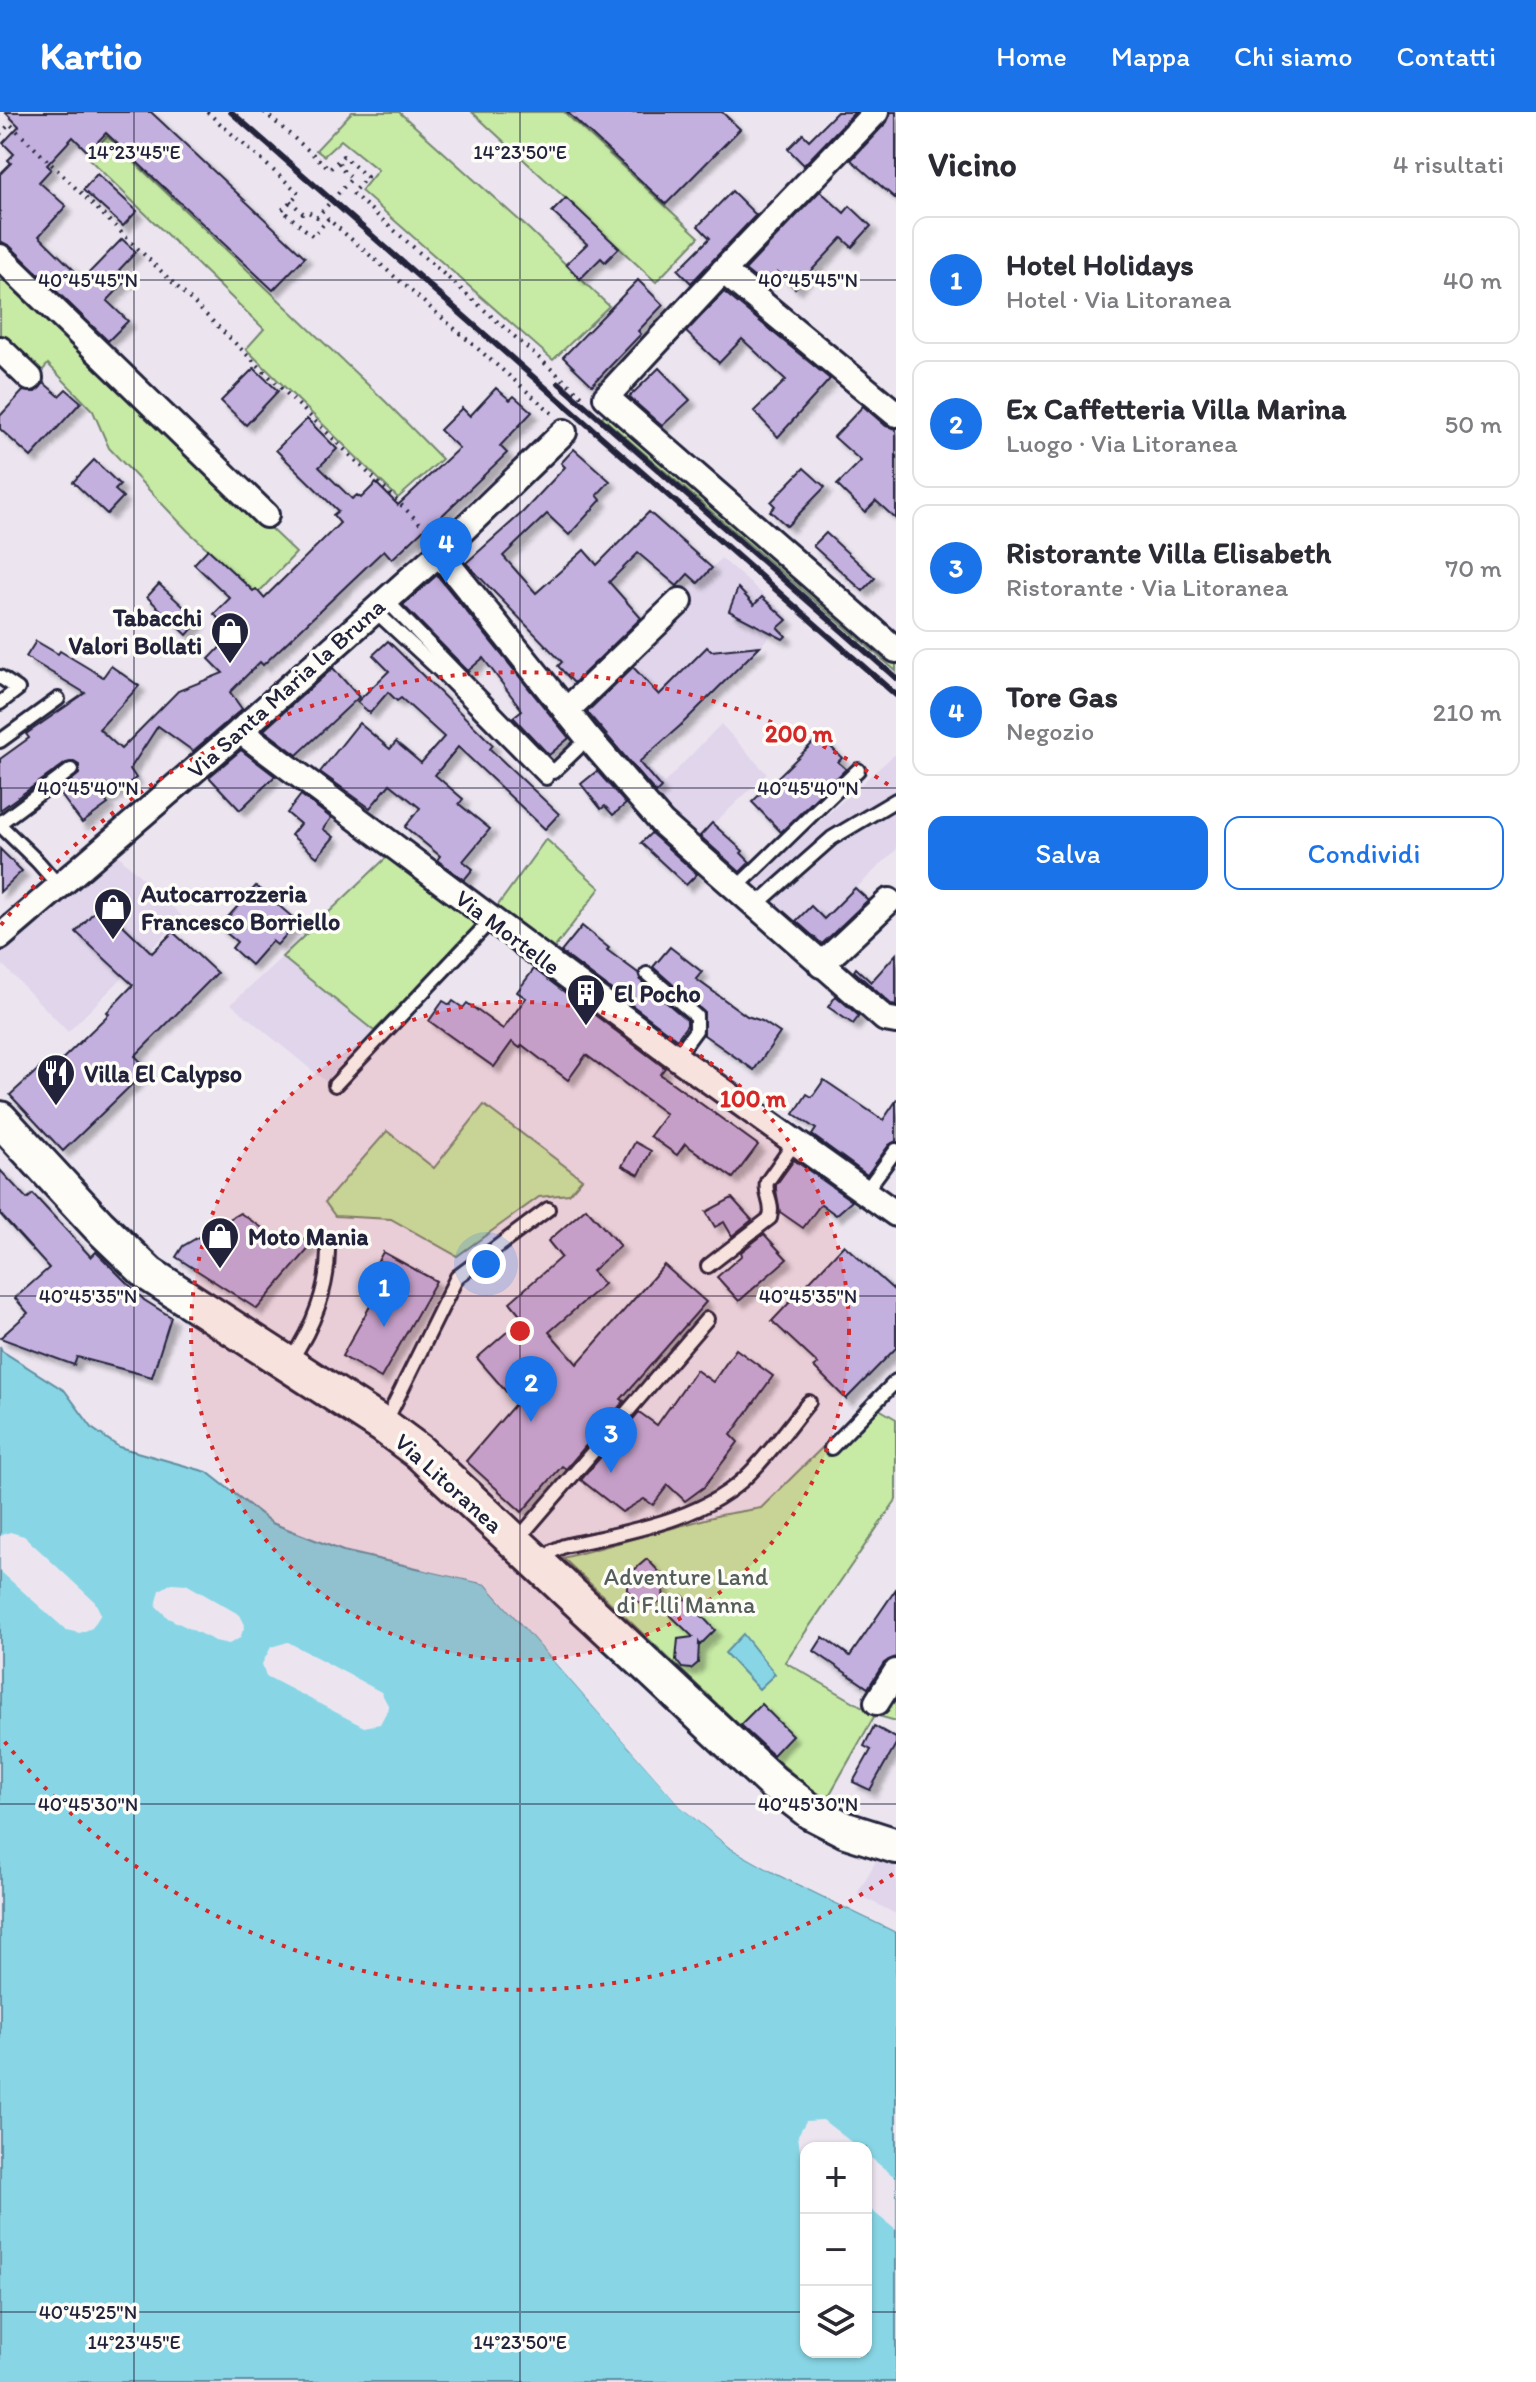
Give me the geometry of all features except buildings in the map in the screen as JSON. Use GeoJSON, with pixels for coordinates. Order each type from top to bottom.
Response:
{"type":"FeatureCollection","features":[{"type":"Feature","properties":{"kind":"street"},"geometry":{"type":"LineString","coordinates":[[876,112],[606,397],[896,650]]}},
{"type":"Feature","properties":{"kind":"street"},"geometry":{"type":"LineString","coordinates":[[0,257],[266,515]]}},
{"type":"Feature","properties":{"kind":"street"},"geometry":{"type":"LineString","coordinates":[[723,271],[896,414]]}},
{"type":"Feature","properties":{"kind":"street"},"geometry":{"type":"LineString","coordinates":[[0,349],[30,378]]}},
{"type":"Feature","properties":{"kind":"street","name":"Via Santa Maria la Bruna"},"geometry":{"type":"LineString","coordinates":[[0,937],[240,731],[442,550],[564,432]]}},
{"type":"Feature","properties":{"kind":"street"},"geometry":{"type":"LineString","coordinates":[[442,550],[566,711],[662,823],[821,965],[885,1019],[896,1021]]}},
{"type":"Feature","properties":{"kind":"street"},"geometry":{"type":"LineString","coordinates":[[566,711],[680,601]]}},
{"type":"Feature","properties":{"kind":"street","name":"Via Mortelle"},"geometry":{"type":"LineString","coordinates":[[240,731],[676,1057],[896,1214]]}},
{"type":"Feature","properties":{"kind":"street"},"geometry":{"type":"LineString","coordinates":[[821,965],[889,901]]}},
{"type":"Feature","properties":{"kind":"street","name":"Via Litoranea"},"geometry":{"type":"LineString","coordinates":[[0,1119],[143,1269],[419,1452],[782,1790],[811,1812],[834,1824],[896,1846]]}},
{"type":"Feature","properties":{"kind":"street"},"geometry":{"type":"LineString","coordinates":[[877,1702],[896,1672]]}},
{"type":"Feature","properties":{"kind":"lane"},"geometry":{"type":"LineString","coordinates":[[380,605],[553,772],[578,748]]}},
{"type":"Feature","properties":{"kind":"lane"},"geometry":{"type":"LineString","coordinates":[[380,605],[439,670],[546,778]]}},
{"type":"Feature","properties":{"kind":"lane"},"geometry":{"type":"LineString","coordinates":[[0,677],[18,689],[0,703]]}},
{"type":"Feature","properties":{"kind":"lane"},"geometry":{"type":"LineString","coordinates":[[0,741],[58,699]]}},
{"type":"Feature","properties":{"kind":"lane"},"geometry":{"type":"LineString","coordinates":[[59,886],[0,824],[71,770]]}},
{"type":"Feature","properties":{"kind":"lane"},"geometry":{"type":"LineString","coordinates":[[735,889],[858,770]]}},
{"type":"Feature","properties":{"kind":"lane"},"geometry":{"type":"LineString","coordinates":[[754,907],[832,838],[896,800]]}},
{"type":"Feature","properties":{"kind":"lane"},"geometry":{"type":"LineString","coordinates":[[335,1085],[492,919]]}},
{"type":"Feature","properties":{"kind":"lane"},"geometry":{"type":"LineString","coordinates":[[647,974],[696,1016],[696,1030],[676,1057]]}},
{"type":"Feature","properties":{"kind":"lane"},"geometry":{"type":"LineString","coordinates":[[708,1266],[770,1218],[773,1208],[767,1182],[795,1142]]}},
{"type":"Feature","properties":{"kind":"lane"},"geometry":{"type":"LineString","coordinates":[[865,1192],[896,1150]]}},
{"type":"Feature","properties":{"kind":"lane"},"geometry":{"type":"LineString","coordinates":[[384,1426],[457,1277],[548,1209]]}},
{"type":"Feature","properties":{"kind":"lane"},"geometry":{"type":"LineString","coordinates":[[288,1364],[315,1316],[329,1266],[328,1246]]}},
{"type":"Feature","properties":{"kind":"lane"},"geometry":{"type":"LineString","coordinates":[[515,1542],[707,1319]]}},
{"type":"Feature","properties":{"kind":"lane"},"geometry":{"type":"LineString","coordinates":[[831,1448],[896,1381]]}},
{"type":"Feature","properties":{"kind":"lane"},"geometry":{"type":"LineString","coordinates":[[540,1565],[553,1551],[564,1546],[666,1522],[706,1505],[749,1475],[809,1402]]}},
{"type":"Feature","properties":{"kind":"path"},"geometry":{"type":"LineString","coordinates":[[207,112],[299,193],[282,210],[313,236],[328,219],[567,426],[564,432]]}},
{"type":"Feature","properties":{"kind":"path"},"geometry":{"type":"LineString","coordinates":[[264,112],[330,169],[343,156],[367,177],[352,193],[595,407],[606,397]]}},
{"type":"Feature","properties":{"kind":"path"},"geometry":{"type":"LineString","coordinates":[[0,134],[10,124],[442,550]]}},
{"type":"Feature","properties":{"kind":"path"},"geometry":{"type":"LineString","coordinates":[[290,201],[303,213],[317,217],[352,178],[338,161]]}},
{"type":"Feature","properties":{"kind":"shaded area"},"geometry":{"type":"Polygon","coordinates":[[[721,558],[789,617],[684,722],[619,650],[691,581],[697,584],[721,558]]]}},
{"type":"Feature","properties":{"kind":"shaded area"},"geometry":{"type":"Polygon","coordinates":[[[721,724],[767,774],[694,842],[628,774],[642,760],[664,783],[721,724]]]}},
{"type":"Feature","properties":{"kind":"shaded area"},"geometry":{"type":"Polygon","coordinates":[[[896,753],[896,850],[802,940],[745,888],[896,753]]]}},
{"type":"Feature","properties":{"kind":"shaded area"},"geometry":{"type":"Polygon","coordinates":[[[117,854],[183,917],[68,1032],[0,962],[0,949],[117,854]]]}},
{"type":"Feature","properties":{"kind":"shaded area"},"geometry":{"type":"Polygon","coordinates":[[[282,957],[374,1031],[325,1081],[231,1004],[282,957]]]}},
{"type":"Feature","properties":{"kind":"shaded area"},"geometry":{"type":"Polygon","coordinates":[[[876,1861],[896,1867],[896,1914],[857,1894],[876,1861]]]}},
{"type":"Feature","properties":{"kind":"green space"},"geometry":{"type":"Polygon","coordinates":[[[352,112],[399,112],[609,306],[553,360],[361,191],[378,170],[341,140],[324,156],[316,150],[352,112]]]}},
{"type":"Feature","properties":{"kind":"green space"},"geometry":{"type":"Polygon","coordinates":[[[472,112],[564,112],[699,237],[656,282],[472,112]]]}},
{"type":"Feature","properties":{"kind":"green space"},"geometry":{"type":"Polygon","coordinates":[[[107,136],[442,459],[398,498],[246,349],[264,329],[87,157],[107,136]]]}},
{"type":"Feature","properties":{"kind":"green space"},"geometry":{"type":"Polygon","coordinates":[[[0,269],[296,553],[257,594],[188,531],[109,448],[93,411],[48,364],[42,371],[31,369],[0,339],[0,269]]]}},
{"type":"Feature","properties":{"kind":"green space"},"geometry":{"type":"Polygon","coordinates":[[[610,409],[896,658],[896,671],[602,417],[610,409]]]}},
{"type":"Feature","properties":{"kind":"green space"},"geometry":{"type":"Polygon","coordinates":[[[546,839],[600,888],[549,955],[493,912],[546,839]]]}},
{"type":"Feature","properties":{"kind":"green space"},"geometry":{"type":"Polygon","coordinates":[[[390,854],[483,922],[374,1031],[282,957],[390,854]]]}},
{"type":"Feature","properties":{"kind":"green space"},"geometry":{"type":"Polygon","coordinates":[[[484,1105],[582,1179],[569,1194],[539,1197],[457,1256],[391,1219],[335,1216],[325,1202],[387,1131],[434,1168],[484,1105]]]}},
{"type":"Feature","properties":{"kind":"green space","name":"Adventure Land di F.lli Manna"},"geometry":{"type":"Polygon","coordinates":[[[879,1409],[896,1419],[896,1500],[785,1662],[875,1714],[896,1682],[896,1721],[875,1715],[827,1799],[772,1756],[563,1558],[720,1515],[761,1508],[849,1421],[861,1429],[879,1409]]]}},
{"type":"Feature","properties":{"kind":"water"},"geometry":{"type":"Polygon","coordinates":[[[0,1346],[2,1351],[65,1391],[93,1429],[119,1447],[207,1472],[272,1523],[343,1551],[486,1584],[682,1807],[729,1847],[896,1932],[896,2382],[0,2382],[0,1346]]]}},
{"type":"Feature","properties":{"kind":"water"},"geometry":{"type":"Polygon","coordinates":[[[743,1634],[775,1674],[759,1689],[725,1653],[743,1634]]]}},
{"type":"Feature","properties":{"kind":"pier"},"geometry":{"type":"Polygon","coordinates":[[[10,1532],[24,1536],[95,1602],[101,1614],[92,1628],[80,1633],[66,1630],[0,1571],[0,1536],[10,1532]]]}},
{"type":"Feature","properties":{"kind":"pier"},"geometry":{"type":"Polygon","coordinates":[[[424,1565],[489,1581],[684,1804],[732,1843],[781,1872],[896,1927],[896,1932],[729,1847],[681,1807],[486,1584],[421,1569],[424,1565]]]}},
{"type":"Feature","properties":{"kind":"pier"},"geometry":{"type":"Polygon","coordinates":[[[172,1583],[186,1584],[240,1615],[245,1625],[240,1638],[229,1644],[215,1641],[168,1618],[156,1606],[160,1590],[172,1583]]]}},
{"type":"Feature","properties":{"kind":"pier"},"geometry":{"type":"Polygon","coordinates":[[[288,1642],[381,1692],[389,1707],[380,1724],[364,1727],[266,1676],[262,1664],[271,1647],[288,1642]]]}},
{"type":"Feature","properties":{"kind":"pier"},"geometry":{"type":"Polygon","coordinates":[[[823,2120],[851,2142],[800,2142],[800,2151],[798,2135],[806,2121],[823,2120]]]}},
{"type":"Feature","properties":{"kind":"pier"},"geometry":{"type":"Polygon","coordinates":[[[872,2159],[896,2178],[896,2230],[872,2211],[872,2159]]]}},
{"type":"Feature","properties":{"kind":"railway"},"geometry":{"type":"LineString","coordinates":[[231,112],[896,695]]}},
{"type":"Feature","properties":{"kind":"railway"},"geometry":{"type":"LineString","coordinates":[[559,383],[896,678]]}},
{"type":"Feature","properties":{"kind":"place","name":"Tore Gas"},"geometry":{"type":"Point","coordinates":[446,583]}},
{"type":"Feature","properties":{"kind":"place","name":"Tabacchi Valori Bollati"},"geometry":{"type":"Point","coordinates":[230,665]}},
{"type":"Feature","properties":{"kind":"place","name":"Autocarrozzeria Francesco Borriello"},"geometry":{"type":"Point","coordinates":[113,941]}},
{"type":"Feature","properties":{"kind":"place","name":"El Pocho"},"geometry":{"type":"Point","coordinates":[586,1027]}},
{"type":"Feature","properties":{"kind":"place","name":"Villa El Calypso"},"geometry":{"type":"Point","coordinates":[56,1107]}},
{"type":"Feature","properties":{"kind":"place","name":"Moto Mania"},"geometry":{"type":"Point","coordinates":[220,1270]}},
{"type":"Feature","properties":{"kind":"place","name":"Hotel Holidays"},"geometry":{"type":"Point","coordinates":[384,1327]}},
{"type":"Feature","properties":{"kind":"place","name":"Ex Caffetteria Villa Marina"},"geometry":{"type":"Point","coordinates":[531,1422]}},
{"type":"Feature","properties":{"kind":"place","name":"Ristorante Villa Elisabeth"},"geometry":{"type":"Point","coordinates":[611,1473]}}]}
